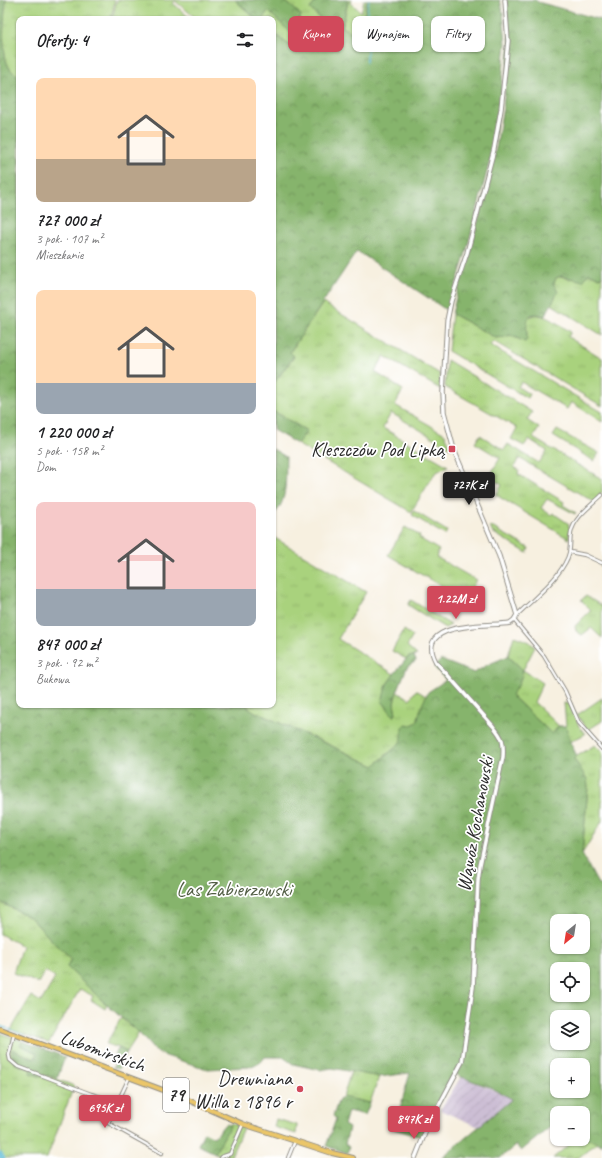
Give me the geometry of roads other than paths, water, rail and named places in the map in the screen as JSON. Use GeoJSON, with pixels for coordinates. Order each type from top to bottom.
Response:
{"type":"FeatureCollection","features":[{"type":"Feature","properties":{"kind":"main road","name":"Lubomirskich"},"geometry":{"type":"LineString","coordinates":[[0,1029],[185,1098],[243,1124],[353,1158]]}},
{"type":"Feature","properties":{"kind":"street"},"geometry":{"type":"LineString","coordinates":[[505,0],[508,41],[501,109],[494,149],[467,253],[451,301],[447,321],[443,390],[444,412],[452,445],[499,556],[517,615]]}},
{"type":"Feature","properties":{"kind":"street"},"geometry":{"type":"LineString","coordinates":[[602,495],[573,525],[571,532],[570,552],[558,574],[517,615],[514,620],[544,656],[565,691],[579,723],[602,748]]}},
{"type":"Feature","properties":{"kind":"street"},"geometry":{"type":"LineString","coordinates":[[570,552],[602,563]]}},
{"type":"Feature","properties":{"kind":"street","name":"Wąwóz Kochanowski"},"geometry":{"type":"LineString","coordinates":[[415,1158],[427,1128],[462,1062],[472,993],[478,880],[503,757],[504,745],[501,736],[493,726],[436,662],[431,654],[433,643],[436,637],[445,631],[471,626],[507,623],[514,620]]}},
{"type":"Feature","properties":{"kind":"street"},"geometry":{"type":"LineString","coordinates":[[14,1034],[9,1055],[10,1060],[17,1066],[91,1094],[117,1102]]}},
{"type":"Feature","properties":{"kind":"street"},"geometry":{"type":"LineString","coordinates":[[129,1077],[108,1123],[162,1153]]}},
{"type":"Feature","properties":{"kind":"street"},"geometry":{"type":"LineString","coordinates":[[221,1157],[230,1154],[243,1124]]}},
{"type":"Feature","properties":{"kind":"street"},"geometry":{"type":"LineString","coordinates":[[288,1158],[295,1141]]}},
{"type":"Feature","properties":{"kind":"waterway"},"geometry":{"type":"LineString","coordinates":[[366,63],[368,43],[367,12],[369,0]]}},
{"type":"Feature","properties":{"kind":"waterway"},"geometry":{"type":"LineString","coordinates":[[0,1026],[7,1028]]}},
{"type":"Feature","properties":{"kind":"waterway"},"geometry":{"type":"LineString","coordinates":[[9,1029],[24,1035]]}},
{"type":"Feature","properties":{"kind":"place","name":"Kleszczów Pod Lipką"},"geometry":{"type":"Point","coordinates":[452,449]}},
{"type":"Feature","properties":{"kind":"place","name":"Drewniana Willa z 1896 r"},"geometry":{"type":"Point","coordinates":[300,1089]}},
{"type":"Feature","properties":{"kind":"park label","name":"Las Zabierzowski"},"geometry":{"type":"Point","coordinates":[234,889]}}]}
